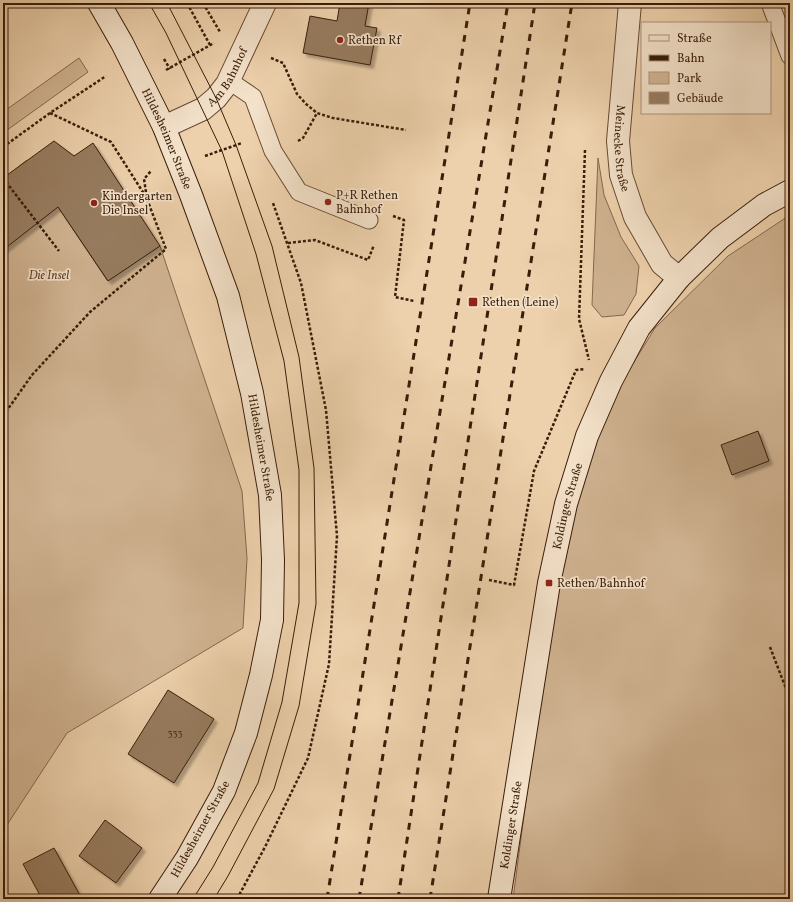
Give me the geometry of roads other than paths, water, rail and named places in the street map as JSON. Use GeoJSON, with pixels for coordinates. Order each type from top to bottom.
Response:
{"type":"FeatureCollection","features":[{"type":"Feature","properties":{"kind":"street","name":"Hildesheimer Straße"},"geometry":{"type":"LineString","coordinates":[[99,3],[122,43],[164,127],[228,296],[252,393],[270,494],[273,560],[272,620],[261,674],[246,734],[224,791],[187,858],[160,899]]}},
{"type":"Feature","properties":{"kind":"street","name":"Am Bahnhof"},"geometry":{"type":"LineString","coordinates":[[164,127],[203,109],[216,98],[228,80],[265,3]]}},
{"type":"Feature","properties":{"kind":"street","name":"Meinecke Straße"},"geometry":{"type":"LineString","coordinates":[[634,6],[618,141],[622,175],[635,217],[662,264],[679,278]]}},
{"type":"Feature","properties":{"kind":"street","name":"Koldinger Straße"},"geometry":{"type":"LineString","coordinates":[[499,899],[549,582],[566,504],[587,436],[611,381],[639,328],[679,278],[720,238],[764,205],[790,191]]}},
{"type":"Feature","properties":{"kind":"lane"},"geometry":{"type":"LineString","coordinates":[[770,3],[790,56]]}},
{"type":"Feature","properties":{"kind":"lane"},"geometry":{"type":"LineString","coordinates":[[228,80],[253,97],[273,151],[299,192],[369,220]]}},
{"type":"Feature","properties":{"kind":"tram line"},"geometry":{"type":"LineString","coordinates":[[149,3],[166,33],[222,151],[256,254],[284,361],[299,470],[299,603],[282,702],[258,783],[213,867],[193,899]]}},
{"type":"Feature","properties":{"kind":"tram line"},"geometry":{"type":"LineString","coordinates":[[167,3],[216,98],[236,145],[272,246],[299,357],[314,468],[316,604],[299,706],[274,789],[228,876],[214,899]]}},
{"type":"Feature","properties":{"kind":"railway"},"geometry":{"type":"LineString","coordinates":[[327,899],[470,3]]}},
{"type":"Feature","properties":{"kind":"railway"},"geometry":{"type":"LineString","coordinates":[[359,899],[508,3]]}},
{"type":"Feature","properties":{"kind":"railway"},"geometry":{"type":"LineString","coordinates":[[398,899],[535,3]]}},
{"type":"Feature","properties":{"kind":"railway"},"geometry":{"type":"LineString","coordinates":[[430,899],[572,3]]}},
{"type":"Feature","properties":{"kind":"place","name":"Rethen Rf"},"geometry":{"type":"Point","coordinates":[340,40]}},
{"type":"Feature","properties":{"kind":"place","name":"P+R Rethen Bahnhof"},"geometry":{"type":"Point","coordinates":[328,202]}},
{"type":"Feature","properties":{"kind":"place","name":"Kindergarten Die Insel"},"geometry":{"type":"Point","coordinates":[94,203]}},
{"type":"Feature","properties":{"kind":"place","name":"Rethen (Leine)"},"geometry":{"type":"Point","coordinates":[473,302]}},
{"type":"Feature","properties":{"kind":"place","name":"Rethen/Bahnhof"},"geometry":{"type":"Point","coordinates":[549,583]}},
{"type":"Feature","properties":{"kind":"park label","name":"Die Insel"},"geometry":{"type":"Point","coordinates":[49,275]}}]}
